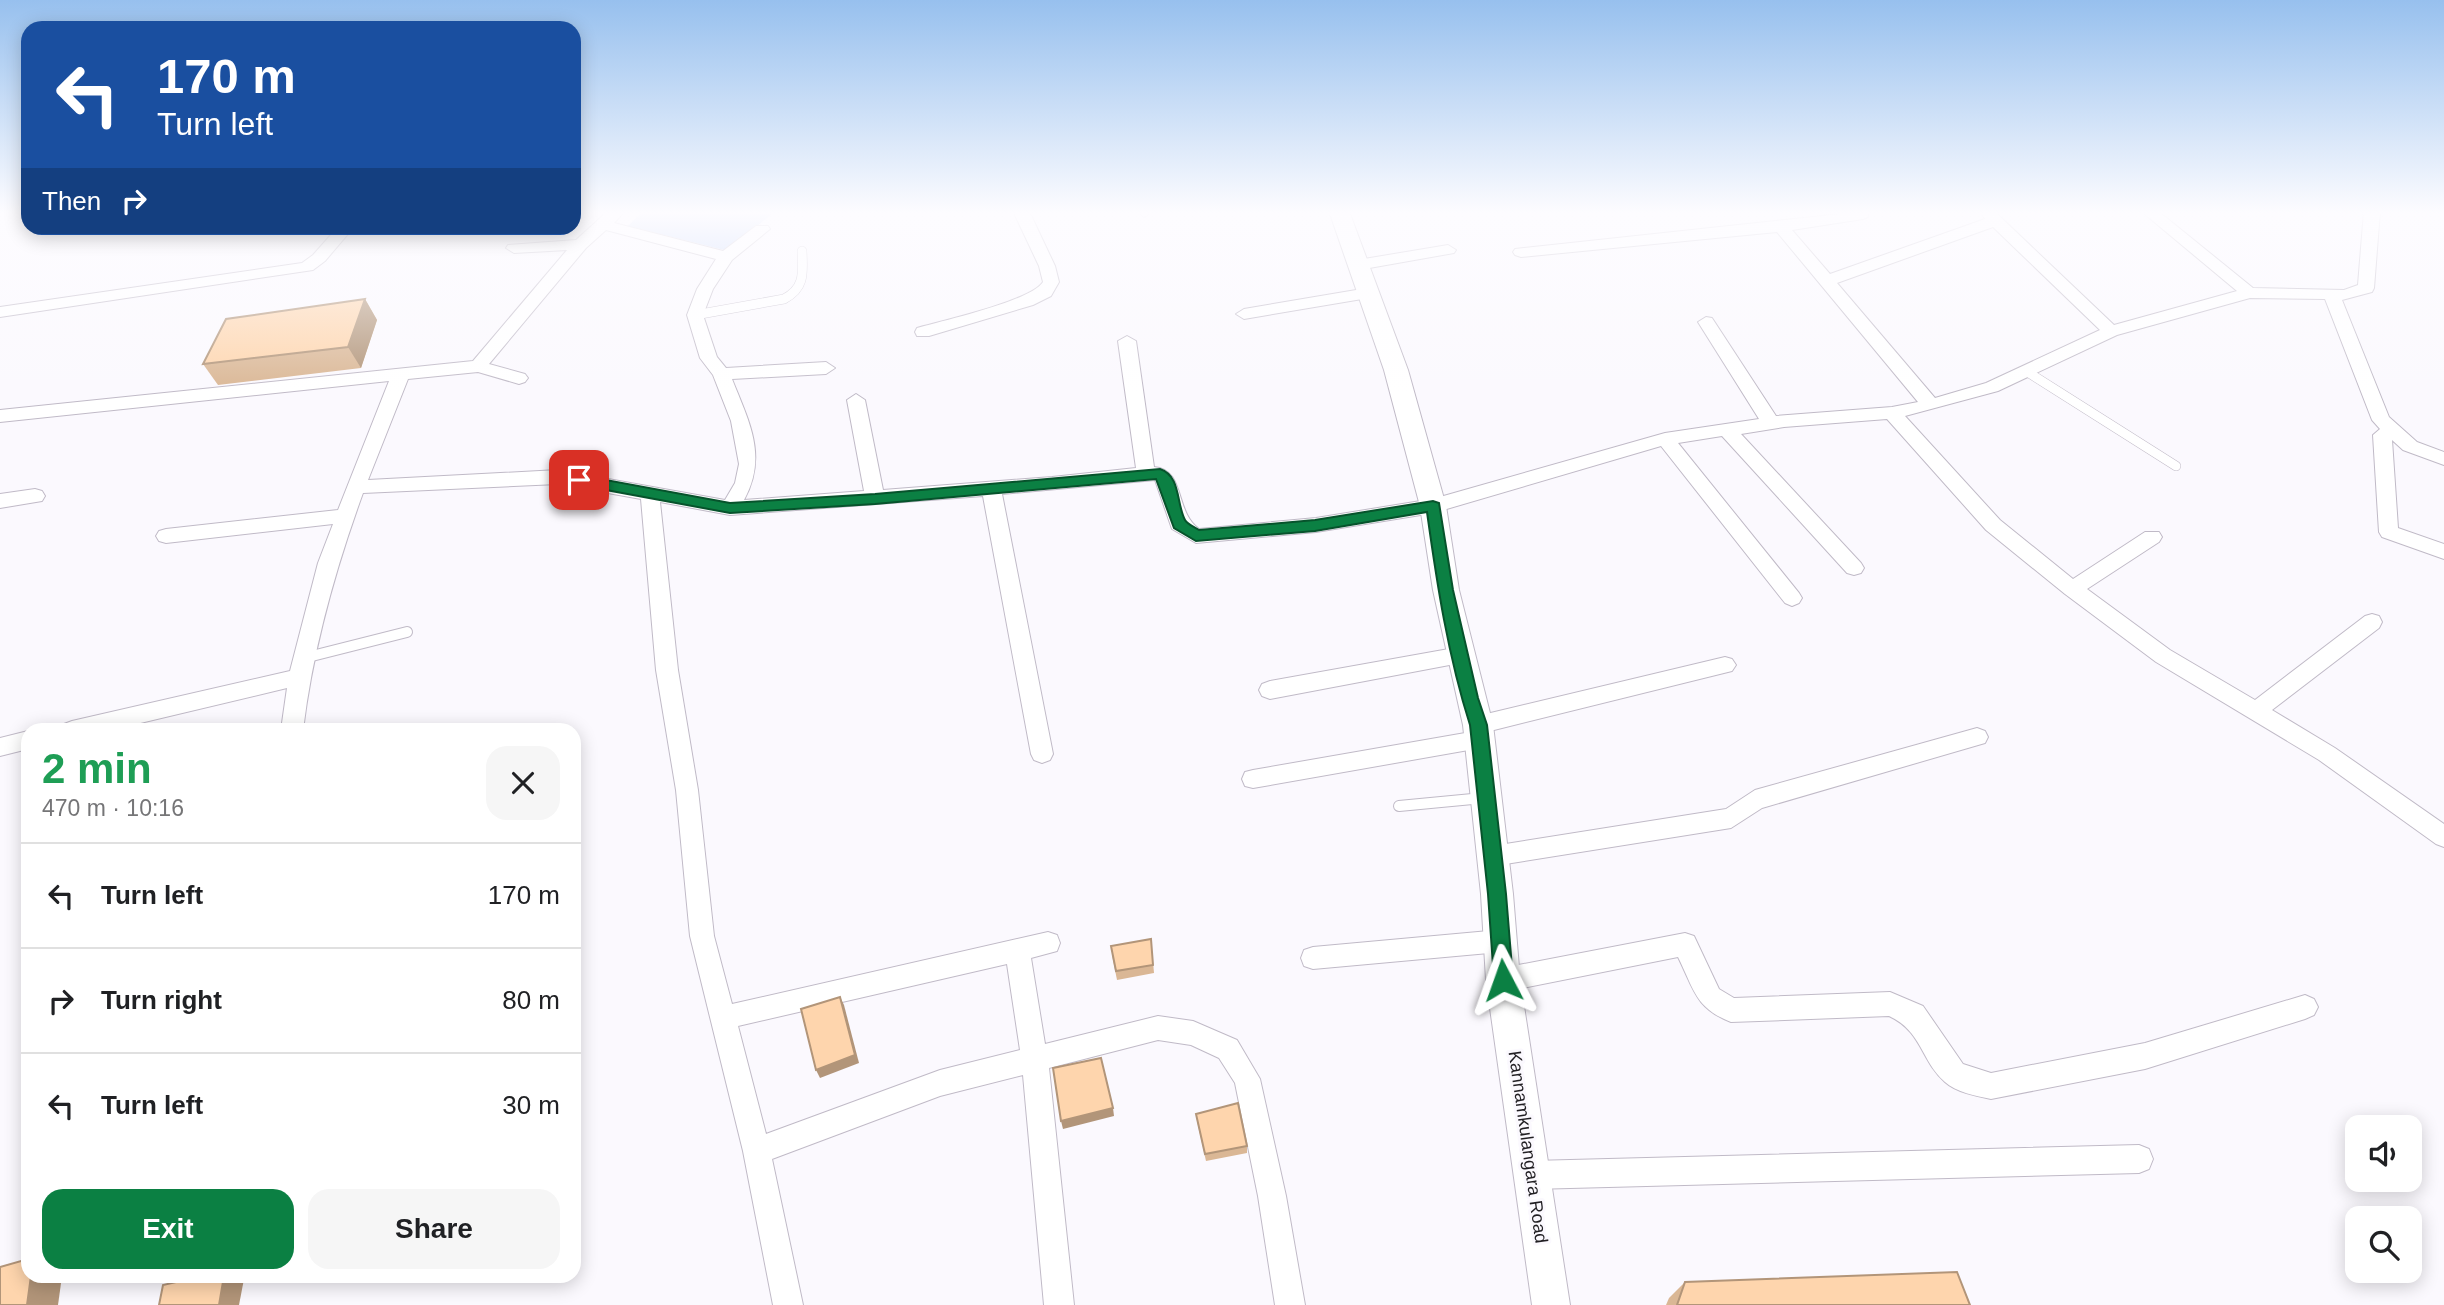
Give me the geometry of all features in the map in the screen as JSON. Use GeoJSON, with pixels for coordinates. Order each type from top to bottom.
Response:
{"type":"FeatureCollection","features":[{"type":"Feature","properties":{"kind":"street"},"geometry":{"type":"LineString","coordinates":[[0,312],[273,272]]}},
{"type":"Feature","properties":{"kind":"street"},"geometry":{"type":"LineString","coordinates":[[478,366],[557,272]]}},
{"type":"Feature","properties":{"kind":"street"},"geometry":{"type":"LineString","coordinates":[[716,272],[705,289],[695,315],[709,358],[721,374],[740,421],[748,464],[744,483],[730,508]]}},
{"type":"Feature","properties":{"kind":"street"},"geometry":{"type":"LineString","coordinates":[[923,332],[1027,301],[1045,292],[1051,282],[1048,272]]}},
{"type":"Feature","properties":{"kind":"street","name":"Kannamkulangara Road"},"geometry":{"type":"LineString","coordinates":[[1360,272],[1396,370],[1433,506],[1446,590],[1479,732],[1503,980],[1552,1305]]}},
{"type":"Feature","properties":{"kind":"street"},"geometry":{"type":"LineString","coordinates":[[1818,272],[1931,405]]}},
{"type":"Feature","properties":{"kind":"street"},"geometry":{"type":"LineString","coordinates":[[1826,281],[1849,272]]}},
{"type":"Feature","properties":{"kind":"street"},"geometry":{"type":"LineString","coordinates":[[2049,272],[2111,331]]}},
{"type":"Feature","properties":{"kind":"street"},"geometry":{"type":"LineString","coordinates":[[2223,272],[2249,293]]}},
{"type":"Feature","properties":{"kind":"street"},"geometry":{"type":"LineString","coordinates":[[356,486],[505,477],[558,477],[730,508],[875,499],[1146,473],[1160,474],[1166,481],[1179,524],[1196,536],[1315,525],[1433,506],[1665,439],[1772,423],[1892,412],[1931,405],[1992,387],[2111,331],[2249,293],[2345,295],[2366,288],[2367,272]]}},
{"type":"Feature","properties":{"kind":"street"},"geometry":{"type":"LineString","coordinates":[[1244,314],[1368,293]]}},
{"type":"Feature","properties":{"kind":"street"},"geometry":{"type":"LineString","coordinates":[[2332,296],[2381,420],[2410,446],[2444,458]]}},
{"type":"Feature","properties":{"kind":"street"},"geometry":{"type":"LineString","coordinates":[[1706,322],[1772,423]]}},
{"type":"Feature","properties":{"kind":"street"},"geometry":{"type":"LineString","coordinates":[[1127,341],[1146,473]]}},
{"type":"Feature","properties":{"kind":"street"},"geometry":{"type":"LineString","coordinates":[[0,416],[478,366],[519,378]]}},
{"type":"Feature","properties":{"kind":"street"},"geometry":{"type":"LineString","coordinates":[[721,374],[826,368]]}},
{"type":"Feature","properties":{"kind":"street"},"geometry":{"type":"LineString","coordinates":[[293,723],[301,667],[328,563],[401,374]]}},
{"type":"Feature","properties":{"kind":"street"},"geometry":{"type":"LineString","coordinates":[[856,400],[875,499]]}},
{"type":"Feature","properties":{"kind":"street"},"geometry":{"type":"LineString","coordinates":[[1892,412],[1955,486],[1993,525],[2072,589],[2163,656],[2327,754],[2444,837]]}},
{"type":"Feature","properties":{"kind":"street"},"geometry":{"type":"LineString","coordinates":[[1726,429],[1854,568]]}},
{"type":"Feature","properties":{"kind":"street"},"geometry":{"type":"LineString","coordinates":[[2382,435],[2389,532],[2444,552]]}},
{"type":"Feature","properties":{"kind":"street"},"geometry":{"type":"LineString","coordinates":[[1665,439],[1792,598]]}},
{"type":"Feature","properties":{"kind":"street"},"geometry":{"type":"LineString","coordinates":[[991,489],[1042,754]]}},
{"type":"Feature","properties":{"kind":"street"},"geometry":{"type":"LineString","coordinates":[[650,495],[667,670],[687,790],[702,936],[757,1151],[788,1305]]}},
{"type":"Feature","properties":{"kind":"street"},"geometry":{"type":"LineString","coordinates":[[0,501],[35,496]]}},
{"type":"Feature","properties":{"kind":"street"},"geometry":{"type":"LineString","coordinates":[[166,536],[345,516]]}},
{"type":"Feature","properties":{"kind":"street"},"geometry":{"type":"LineString","coordinates":[[2072,589],[2152,537]]}},
{"type":"Feature","properties":{"kind":"street"},"geometry":{"type":"LineString","coordinates":[[2256,711],[2372,622]]}},
{"type":"Feature","properties":{"kind":"street"},"geometry":{"type":"LineString","coordinates":[[1270,690],[1460,655]]}},
{"type":"Feature","properties":{"kind":"street"},"geometry":{"type":"LineString","coordinates":[[1253,779],[1479,732],[1725,665]]}},
{"type":"Feature","properties":{"kind":"street"},"geometry":{"type":"LineString","coordinates":[[97,723],[301,667]]}},
{"type":"Feature","properties":{"kind":"street"},"geometry":{"type":"LineString","coordinates":[[1493,856],[1731,818],[1755,800],[1977,737]]}},
{"type":"Feature","properties":{"kind":"street"},"geometry":{"type":"LineString","coordinates":[[0,747],[21,742]]}},
{"type":"Feature","properties":{"kind":"street"},"geometry":{"type":"LineString","coordinates":[[1313,958],[1500,941]]}},
{"type":"Feature","properties":{"kind":"street"},"geometry":{"type":"LineString","coordinates":[[722,1018],[1048,943]]}},
{"type":"Feature","properties":{"kind":"street"},"geometry":{"type":"LineString","coordinates":[[1503,980],[1685,944],[1710,996],[1731,1010],[1889,1004],[1914,1015],[1954,1073],[1972,1082],[1991,1086],[2145,1056],[2305,1007]]}},
{"type":"Feature","properties":{"kind":"street"},"geometry":{"type":"LineString","coordinates":[[1017,950],[1035,1060],[1059,1305]]}},
{"type":"Feature","properties":{"kind":"street"},"geometry":{"type":"LineString","coordinates":[[757,1151],[845,1116],[940,1083],[1158,1028],[1194,1033],[1228,1049],[1247,1079],[1272,1196],[1290,1305]]}},
{"type":"Feature","properties":{"kind":"street"},"geometry":{"type":"LineString","coordinates":[[1532,1175],[2138,1158]]}},
{"type":"Feature","properties":{"kind":"lane"},"geometry":{"type":"LineString","coordinates":[[695,315],[784,299],[798,293],[802,285],[802,272]]}},
{"type":"Feature","properties":{"kind":"lane"},"geometry":{"type":"LineString","coordinates":[[2026,371],[2176,466]]}},
{"type":"Feature","properties":{"kind":"lane"},"geometry":{"type":"LineString","coordinates":[[301,667],[407,632]]}},
{"type":"Feature","properties":{"kind":"lane"},"geometry":{"type":"LineString","coordinates":[[1399,806],[1486,798]]}},
{"type":"Feature","properties":{"kind":"building"},"geometry":{"type":"Polygon","coordinates":[[[365,299],[348,347],[203,364],[226,319],[365,299]]]}},
{"type":"Feature","properties":{"kind":"building"},"geometry":{"type":"Polygon","coordinates":[[[1151,939],[1153,965],[1116,971],[1111,946],[1151,939]]]}},
{"type":"Feature","properties":{"kind":"building"},"geometry":{"type":"Polygon","coordinates":[[[840,997],[855,1055],[816,1070],[801,1009],[840,997]]]}},
{"type":"Feature","properties":{"kind":"building"},"geometry":{"type":"Polygon","coordinates":[[[1101,1058],[1113,1108],[1061,1121],[1053,1068],[1101,1058]]]}},
{"type":"Feature","properties":{"kind":"building"},"geometry":{"type":"Polygon","coordinates":[[[1238,1103],[1247,1146],[1205,1154],[1196,1114],[1238,1103]]]}},
{"type":"Feature","properties":{"kind":"building"},"geometry":{"type":"Polygon","coordinates":[[[21,1261],[21,1283],[30,1283],[27,1305],[0,1305],[0,1267],[21,1261]]]}},
{"type":"Feature","properties":{"kind":"building"},"geometry":{"type":"Polygon","coordinates":[[[1957,1272],[1970,1305],[1677,1305],[1685,1282],[1957,1272]]]}},
{"type":"Feature","properties":{"kind":"building"},"geometry":{"type":"Polygon","coordinates":[[[223,1283],[219,1305],[159,1305],[163,1285],[223,1283]]]}},
{"type":"Feature","properties":{"kind":"route"},"geometry":{"type":"LineString","coordinates":[[579,480],[730,508],[875,499],[1146,473],[1160,474],[1166,481],[1179,524],[1186,532],[1196,536],[1315,525],[1433,506],[1446,590],[1478,725],[1497,894],[1503,980]]}}]}
